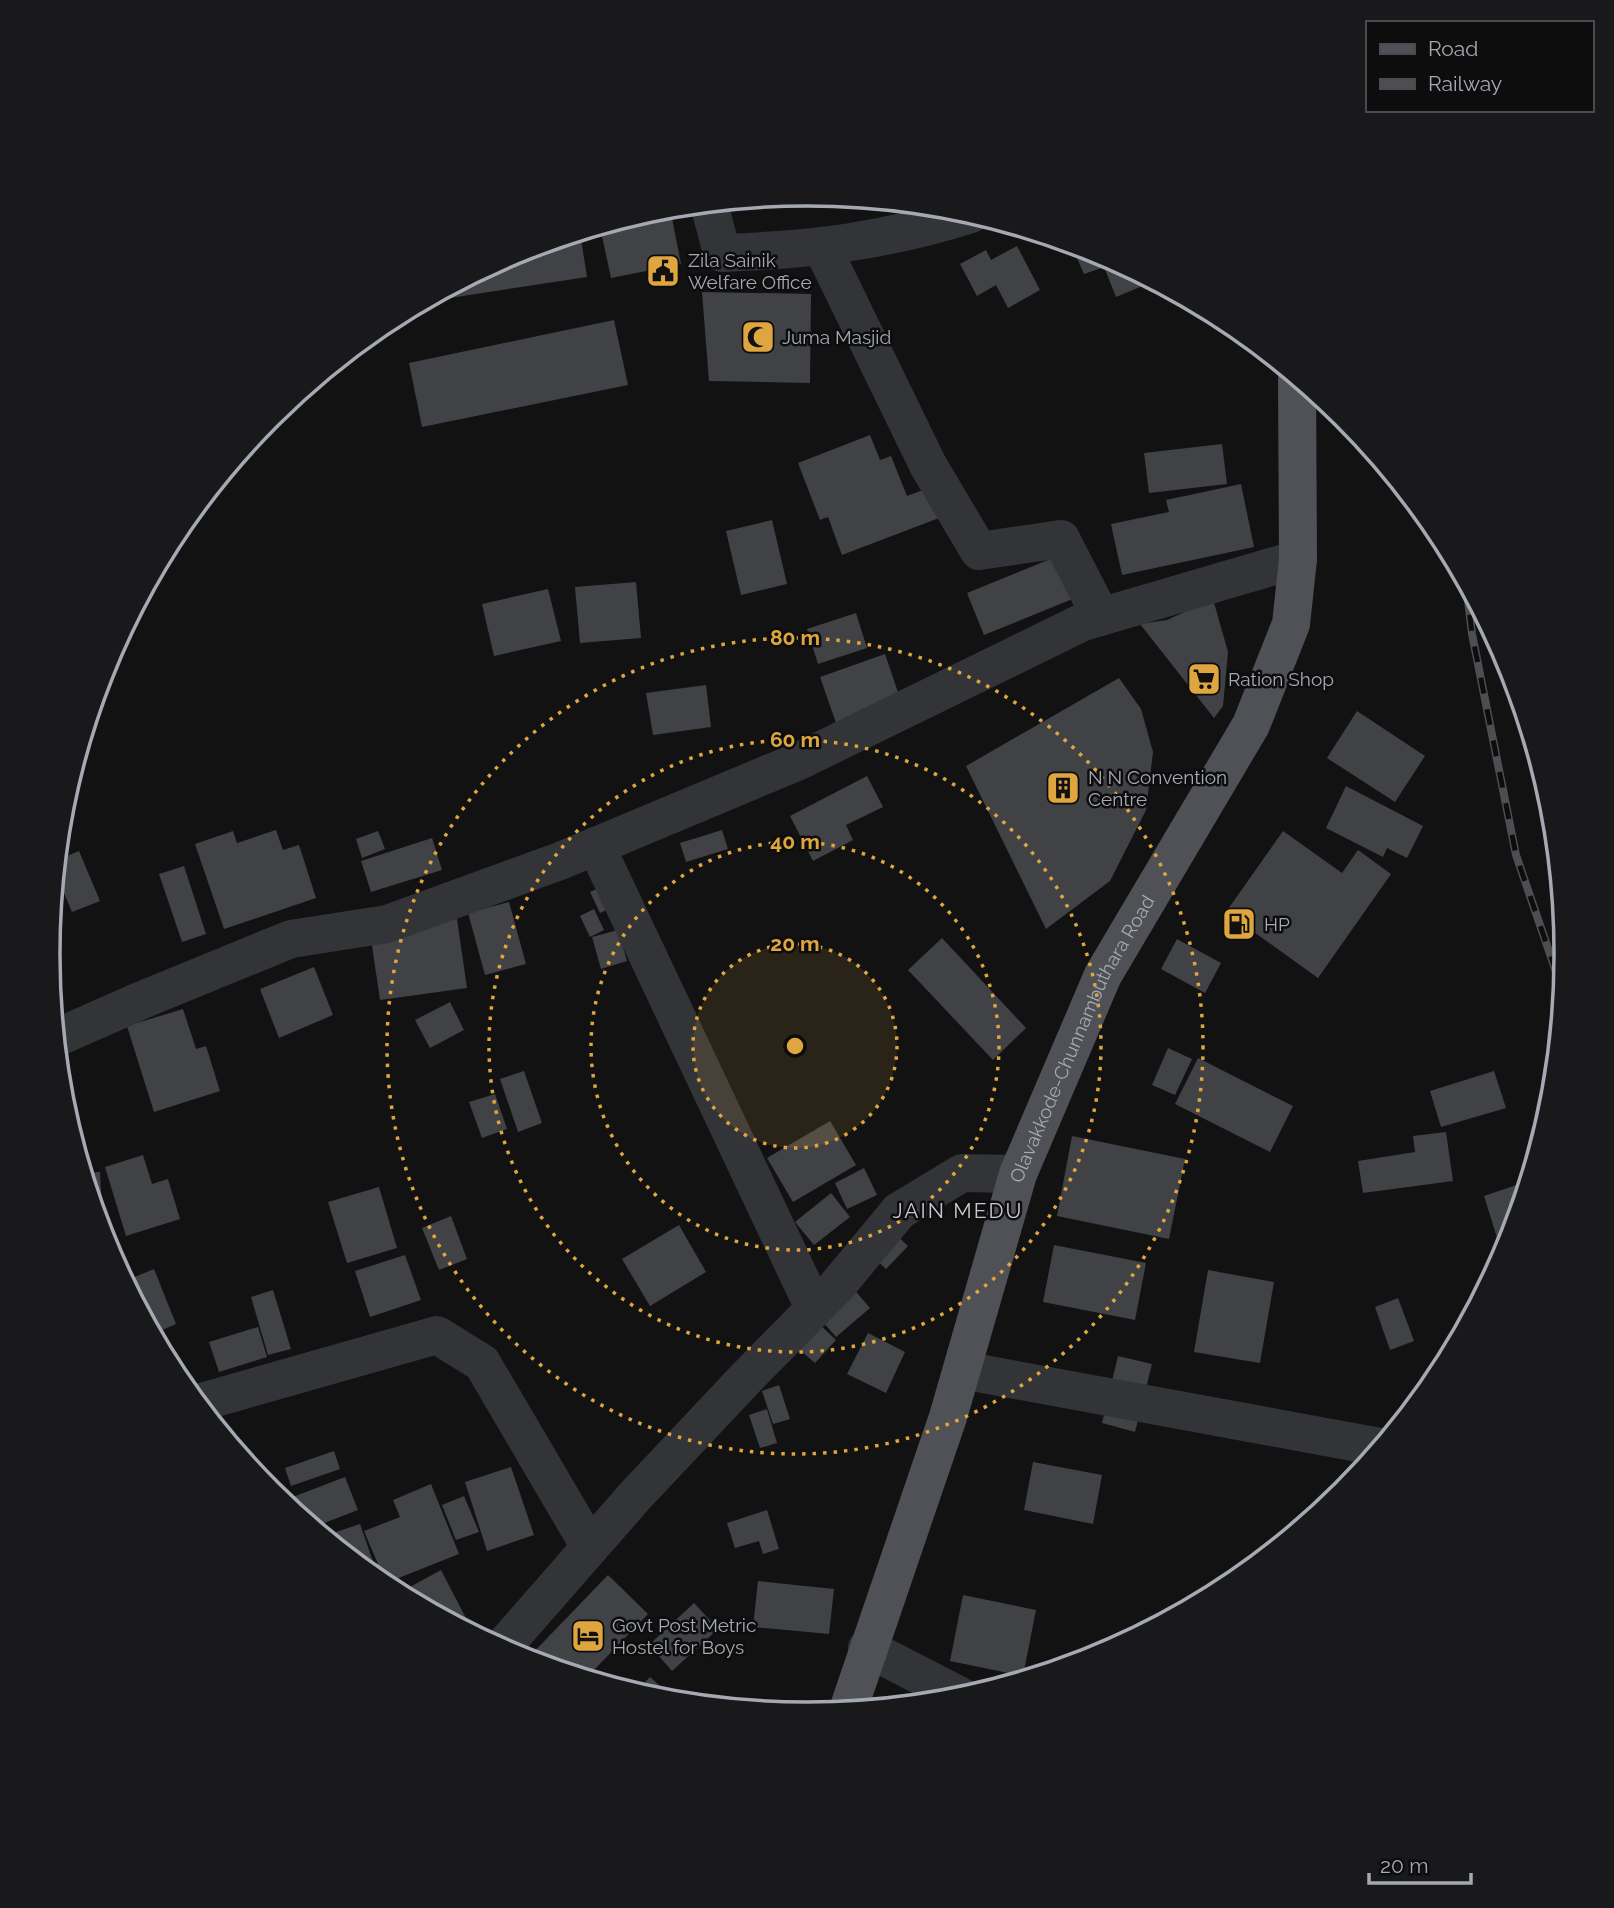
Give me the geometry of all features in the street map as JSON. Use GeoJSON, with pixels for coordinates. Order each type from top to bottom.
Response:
{"type":"FeatureCollection","features":[{"type":"Feature","properties":{"kind":"main road","name":"Olavakkode-Chunnambuthara Road"},"geometry":{"type":"LineString","coordinates":[[851,1700],[948,1418],[1018,1174],[1103,975],[1251,725],[1291,624],[1298,559],[1297,390]]}},
{"type":"Feature","properties":{"kind":"street"},"geometry":{"type":"LineString","coordinates":[[711,213],[722,253],[822,247],[866,241],[950,220]]}},
{"type":"Feature","properties":{"kind":"street"},"geometry":{"type":"LineString","coordinates":[[822,247],[928,465],[979,551],[1061,538],[1101,617]]}},
{"type":"Feature","properties":{"kind":"street"},"geometry":{"type":"LineString","coordinates":[[64,1034],[291,939],[387,924],[596,846],[799,761],[1083,622],[1298,559]]}},
{"type":"Feature","properties":{"kind":"street"},"geometry":{"type":"LineString","coordinates":[[596,846],[814,1308]]}},
{"type":"Feature","properties":{"kind":"street"},"geometry":{"type":"LineString","coordinates":[[509,1640],[719,1406],[836,1287],[899,1211],[962,1173],[1018,1174]]}},
{"type":"Feature","properties":{"kind":"street"},"geometry":{"type":"LineString","coordinates":[[208,1401],[437,1335],[482,1363],[590,1547]]}},
{"type":"Feature","properties":{"kind":"street"},"geometry":{"type":"LineString","coordinates":[[962,1370],[1370,1445]]}},
{"type":"Feature","properties":{"kind":"street"},"geometry":{"type":"LineString","coordinates":[[867,1648],[945,1688]]}},
{"type":"Feature","properties":{"kind":"building"},"geometry":{"type":"Polygon","coordinates":[[[672,219],[681,264],[611,278],[602,236],[672,219]]]}},
{"type":"Feature","properties":{"kind":"building"},"geometry":{"type":"Polygon","coordinates":[[[581,242],[587,277],[450,298],[521,263],[581,242]]]}},
{"type":"Feature","properties":{"kind":"building"},"geometry":{"type":"Polygon","coordinates":[[[1017,246],[1040,290],[1008,308],[996,285],[977,296],[960,264],[986,250],[991,260],[1017,246]]]}},
{"type":"Feature","properties":{"kind":"building"},"geometry":{"type":"Polygon","coordinates":[[[1077,257],[1103,267],[1084,274],[1077,257]]]}},
{"type":"Feature","properties":{"kind":"building"},"geometry":{"type":"Polygon","coordinates":[[[1105,268],[1142,286],[1116,297],[1105,268]]]}},
{"type":"Feature","properties":{"kind":"building","name":"Juma Masjid"},"geometry":{"type":"Polygon","coordinates":[[[702,292],[811,294],[810,383],[709,381],[702,292]]]}},
{"type":"Feature","properties":{"kind":"building"},"geometry":{"type":"Polygon","coordinates":[[[614,320],[628,385],[422,427],[409,363],[614,320]]]}},
{"type":"Feature","properties":{"kind":"building"},"geometry":{"type":"Polygon","coordinates":[[[870,435],[880,460],[891,456],[907,496],[928,488],[939,518],[842,555],[828,517],[820,520],[798,463],[870,435]]]}},
{"type":"Feature","properties":{"kind":"building"},"geometry":{"type":"Polygon","coordinates":[[[1222,444],[1227,484],[1149,493],[1144,453],[1222,444]]]}},
{"type":"Feature","properties":{"kind":"building"},"geometry":{"type":"Polygon","coordinates":[[[1241,484],[1254,547],[1122,575],[1111,524],[1169,512],[1166,500],[1241,484]]]}},
{"type":"Feature","properties":{"kind":"building"},"geometry":{"type":"Polygon","coordinates":[[[772,520],[787,584],[741,595],[726,531],[772,520]]]}},
{"type":"Feature","properties":{"kind":"building"},"geometry":{"type":"Polygon","coordinates":[[[1063,554],[1080,596],[984,635],[967,593],[1063,554]]]}},
{"type":"Feature","properties":{"kind":"building"},"geometry":{"type":"Polygon","coordinates":[[[636,582],[641,638],[580,643],[575,587],[636,582]]]}},
{"type":"Feature","properties":{"kind":"building"},"geometry":{"type":"Polygon","coordinates":[[[548,589],[561,641],[494,656],[482,604],[548,589]]]}},
{"type":"Feature","properties":{"kind":"building","name":"Ration Shop"},"geometry":{"type":"Polygon","coordinates":[[[1213,599],[1228,652],[1223,706],[1214,718],[1140,624],[1167,620],[1213,599]]]}},
{"type":"Feature","properties":{"kind":"building"},"geometry":{"type":"Polygon","coordinates":[[[856,613],[867,648],[818,664],[807,629],[856,613]]]}},
{"type":"Feature","properties":{"kind":"building"},"geometry":{"type":"Polygon","coordinates":[[[885,654],[901,701],[836,723],[820,677],[885,654]]]}},
{"type":"Feature","properties":{"kind":"building","name":"N N Convention Centre"},"geometry":{"type":"Polygon","coordinates":[[[1119,678],[1141,709],[1153,752],[1146,810],[1110,881],[1046,929],[966,766],[1119,678]]]}},
{"type":"Feature","properties":{"kind":"building"},"geometry":{"type":"Polygon","coordinates":[[[706,685],[711,727],[653,735],[646,693],[706,685]]]}},
{"type":"Feature","properties":{"kind":"building"},"geometry":{"type":"Polygon","coordinates":[[[1357,711],[1425,756],[1395,802],[1327,758],[1357,711]]]}},
{"type":"Feature","properties":{"kind":"building"},"geometry":{"type":"Polygon","coordinates":[[[867,776],[883,807],[846,825],[853,840],[813,861],[790,816],[867,776]]]}},
{"type":"Feature","properties":{"kind":"building"},"geometry":{"type":"Polygon","coordinates":[[[1346,786],[1423,826],[1407,858],[1387,848],[1383,857],[1326,828],[1346,786]]]}},
{"type":"Feature","properties":{"kind":"building"},"geometry":{"type":"Polygon","coordinates":[[[276,830],[283,850],[299,845],[316,898],[224,929],[195,844],[233,831],[237,843],[276,830]]]}},
{"type":"Feature","properties":{"kind":"building"},"geometry":{"type":"Polygon","coordinates":[[[722,830],[728,849],[686,862],[680,843],[722,830]]]}},
{"type":"Feature","properties":{"kind":"building"},"geometry":{"type":"Polygon","coordinates":[[[378,831],[385,849],[362,858],[356,839],[378,831]]]}},
{"type":"Feature","properties":{"kind":"building"},"geometry":{"type":"Polygon","coordinates":[[[1283,831],[1342,873],[1358,850],[1391,874],[1318,978],[1226,912],[1283,831]]]}},
{"type":"Feature","properties":{"kind":"building"},"geometry":{"type":"Polygon","coordinates":[[[432,838],[442,870],[371,892],[361,861],[432,838]]]}},
{"type":"Feature","properties":{"kind":"building"},"geometry":{"type":"Polygon","coordinates":[[[79,851],[100,901],[72,912],[63,889],[66,856],[79,851]]]}},
{"type":"Feature","properties":{"kind":"building"},"geometry":{"type":"Polygon","coordinates":[[[184,866],[206,934],[182,942],[159,874],[184,866]]]}},
{"type":"Feature","properties":{"kind":"building"},"geometry":{"type":"Polygon","coordinates":[[[611,882],[621,903],[600,913],[590,892],[611,882]]]}},
{"type":"Feature","properties":{"kind":"building"},"geometry":{"type":"Polygon","coordinates":[[[509,902],[526,964],[485,975],[468,913],[509,902]]]}},
{"type":"Feature","properties":{"kind":"building"},"geometry":{"type":"Polygon","coordinates":[[[594,909],[604,930],[590,937],[580,916],[594,909]]]}},
{"type":"Feature","properties":{"kind":"building"},"geometry":{"type":"Polygon","coordinates":[[[457,919],[467,988],[380,1000],[370,932],[457,919]]]}},
{"type":"Feature","properties":{"kind":"building"},"geometry":{"type":"Polygon","coordinates":[[[618,930],[627,961],[601,969],[592,937],[618,930]]]}},
{"type":"Feature","properties":{"kind":"building"},"geometry":{"type":"Polygon","coordinates":[[[942,938],[1026,1028],[993,1060],[908,970],[942,938]]]}},
{"type":"Feature","properties":{"kind":"building"},"geometry":{"type":"Polygon","coordinates":[[[1177,939],[1221,963],[1205,993],[1161,969],[1177,939]]]}},
{"type":"Feature","properties":{"kind":"building"},"geometry":{"type":"Polygon","coordinates":[[[314,967],[333,1015],[279,1038],[260,989],[314,967]]]}},
{"type":"Feature","properties":{"kind":"building"},"geometry":{"type":"Polygon","coordinates":[[[450,1002],[464,1030],[430,1048],[415,1020],[450,1002]]]}},
{"type":"Feature","properties":{"kind":"building"},"geometry":{"type":"Polygon","coordinates":[[[183,1009],[196,1049],[206,1046],[220,1091],[154,1112],[127,1026],[183,1009]]]}},
{"type":"Feature","properties":{"kind":"building"},"geometry":{"type":"Polygon","coordinates":[[[1168,1048],[1192,1059],[1175,1095],[1152,1085],[1168,1048]]]}},
{"type":"Feature","properties":{"kind":"building"},"geometry":{"type":"Polygon","coordinates":[[[1198,1058],[1293,1106],[1270,1152],[1175,1104],[1198,1058]]]}},
{"type":"Feature","properties":{"kind":"building"},"geometry":{"type":"Polygon","coordinates":[[[524,1071],[542,1123],[518,1132],[500,1079],[524,1071]]]}},
{"type":"Feature","properties":{"kind":"building"},"geometry":{"type":"Polygon","coordinates":[[[1494,1071],[1506,1108],[1441,1127],[1430,1091],[1494,1071]]]}},
{"type":"Feature","properties":{"kind":"building"},"geometry":{"type":"Polygon","coordinates":[[[495,1094],[507,1129],[482,1138],[469,1102],[495,1094]]]}},
{"type":"Feature","properties":{"kind":"building"},"geometry":{"type":"Polygon","coordinates":[[[830,1121],[856,1165],[793,1202],[767,1158],[830,1121]]]}},
{"type":"Feature","properties":{"kind":"building"},"geometry":{"type":"Polygon","coordinates":[[[1446,1132],[1453,1181],[1363,1193],[1358,1161],[1415,1152],[1413,1136],[1446,1132]]]}},
{"type":"Feature","properties":{"kind":"building"},"geometry":{"type":"Polygon","coordinates":[[[1072,1136],[1185,1159],[1169,1239],[1057,1216],[1072,1136]]]}},
{"type":"Feature","properties":{"kind":"building"},"geometry":{"type":"Polygon","coordinates":[[[143,1155],[152,1184],[168,1179],[180,1219],[126,1236],[105,1167],[143,1155]]]}},
{"type":"Feature","properties":{"kind":"building"},"geometry":{"type":"Polygon","coordinates":[[[864,1168],[877,1195],[847,1209],[835,1183],[864,1168]]]}},
{"type":"Feature","properties":{"kind":"building"},"geometry":{"type":"Polygon","coordinates":[[[93,1172],[100,1172],[101,1200],[99,1194],[93,1172]]]}},
{"type":"Feature","properties":{"kind":"building"},"geometry":{"type":"Polygon","coordinates":[[[1518,1184],[1498,1240],[1484,1196],[1518,1184]]]}},
{"type":"Feature","properties":{"kind":"building"},"geometry":{"type":"Polygon","coordinates":[[[379,1187],[397,1248],[347,1263],[328,1202],[379,1187]]]}},
{"type":"Feature","properties":{"kind":"building"},"geometry":{"type":"Polygon","coordinates":[[[831,1193],[850,1217],[814,1245],[795,1222],[831,1193]]]}},
{"type":"Feature","properties":{"kind":"building"},"geometry":{"type":"Polygon","coordinates":[[[451,1216],[467,1259],[439,1270],[422,1228],[451,1216]]]}},
{"type":"Feature","properties":{"kind":"building"},"geometry":{"type":"Polygon","coordinates":[[[679,1225],[706,1272],[650,1306],[622,1259],[679,1225]]]}},
{"type":"Feature","properties":{"kind":"building"},"geometry":{"type":"Polygon","coordinates":[[[896,1235],[908,1246],[886,1269],[874,1258],[896,1235]]]}},
{"type":"Feature","properties":{"kind":"building"},"geometry":{"type":"Polygon","coordinates":[[[1054,1245],[1146,1263],[1135,1320],[1043,1302],[1054,1245]]]}},
{"type":"Feature","properties":{"kind":"building"},"geometry":{"type":"Polygon","coordinates":[[[405,1255],[421,1300],[370,1317],[355,1271],[405,1255]]]}},
{"type":"Feature","properties":{"kind":"building"},"geometry":{"type":"Polygon","coordinates":[[[154,1269],[176,1324],[161,1330],[133,1277],[154,1269]]]}},
{"type":"Feature","properties":{"kind":"building"},"geometry":{"type":"Polygon","coordinates":[[[1208,1270],[1274,1282],[1260,1363],[1194,1352],[1208,1270]]]}},
{"type":"Feature","properties":{"kind":"building"},"geometry":{"type":"Polygon","coordinates":[[[851,1286],[870,1308],[836,1337],[817,1315],[851,1286]]]}},
{"type":"Feature","properties":{"kind":"building"},"geometry":{"type":"Polygon","coordinates":[[[273,1290],[291,1349],[268,1355],[251,1297],[273,1290]]]}},
{"type":"Feature","properties":{"kind":"building"},"geometry":{"type":"Polygon","coordinates":[[[1398,1298],[1414,1341],[1390,1350],[1375,1307],[1398,1298]]]}},
{"type":"Feature","properties":{"kind":"building"},"geometry":{"type":"Polygon","coordinates":[[[816,1321],[836,1340],[815,1363],[794,1345],[816,1321]]]}},
{"type":"Feature","properties":{"kind":"building"},"geometry":{"type":"Polygon","coordinates":[[[258,1327],[267,1357],[219,1372],[209,1342],[258,1327]]]}},
{"type":"Feature","properties":{"kind":"building"},"geometry":{"type":"Polygon","coordinates":[[[868,1333],[905,1352],[886,1393],[847,1374],[868,1333]]]}},
{"type":"Feature","properties":{"kind":"building"},"geometry":{"type":"Polygon","coordinates":[[[1118,1356],[1152,1364],[1135,1432],[1102,1423],[1118,1356]]]}},
{"type":"Feature","properties":{"kind":"building"},"geometry":{"type":"Polygon","coordinates":[[[779,1385],[790,1419],[773,1424],[762,1391],[779,1385]]]}},
{"type":"Feature","properties":{"kind":"building"},"geometry":{"type":"Polygon","coordinates":[[[767,1409],[777,1443],[760,1448],[749,1415],[767,1409]]]}},
{"type":"Feature","properties":{"kind":"building"},"geometry":{"type":"Polygon","coordinates":[[[334,1451],[340,1469],[291,1486],[285,1468],[334,1451]]]}},
{"type":"Feature","properties":{"kind":"building"},"geometry":{"type":"Polygon","coordinates":[[[1033,1462],[1102,1475],[1093,1524],[1024,1510],[1033,1462]]]}},
{"type":"Feature","properties":{"kind":"building"},"geometry":{"type":"Polygon","coordinates":[[[511,1467],[534,1535],[487,1551],[465,1482],[511,1467]]]}},
{"type":"Feature","properties":{"kind":"building"},"geometry":{"type":"Polygon","coordinates":[[[345,1477],[358,1510],[323,1523],[293,1497],[345,1477]]]}},
{"type":"Feature","properties":{"kind":"building"},"geometry":{"type":"Polygon","coordinates":[[[431,1484],[459,1554],[397,1579],[379,1567],[364,1531],[400,1517],[393,1500],[431,1484]]]}},
{"type":"Feature","properties":{"kind":"building"},"geometry":{"type":"Polygon","coordinates":[[[464,1496],[479,1532],[456,1540],[442,1505],[464,1496]]]}},
{"type":"Feature","properties":{"kind":"building"},"geometry":{"type":"Polygon","coordinates":[[[767,1510],[779,1549],[763,1554],[759,1541],[735,1548],[727,1523],[767,1510]]]}},
{"type":"Feature","properties":{"kind":"building"},"geometry":{"type":"Polygon","coordinates":[[[360,1524],[373,1562],[352,1547],[334,1533],[360,1524]]]}},
{"type":"Feature","properties":{"kind":"building"},"geometry":{"type":"Polygon","coordinates":[[[441,1570],[466,1619],[433,1601],[410,1587],[441,1570]]]}},
{"type":"Feature","properties":{"kind":"building","name":"Govt Post Metric Hostel for Boys"},"geometry":{"type":"Polygon","coordinates":[[[608,1575],[648,1614],[594,1670],[535,1650],[608,1575]]]}},
{"type":"Feature","properties":{"kind":"building"},"geometry":{"type":"Polygon","coordinates":[[[758,1581],[834,1589],[829,1634],[753,1627],[758,1581]]]}},
{"type":"Feature","properties":{"kind":"building"},"geometry":{"type":"Polygon","coordinates":[[[963,1595],[1036,1610],[1024,1669],[1009,1673],[950,1661],[963,1595]]]}},
{"type":"Feature","properties":{"kind":"building"},"geometry":{"type":"Polygon","coordinates":[[[694,1603],[718,1629],[672,1671],[649,1645],[694,1603]]]}},
{"type":"Feature","properties":{"kind":"building"},"geometry":{"type":"Polygon","coordinates":[[[650,1677],[661,1687],[661,1687],[644,1683],[650,1677]]]}},
{"type":"Feature","properties":{"kind":"railway"},"geometry":{"type":"LineString","coordinates":[[1469,608],[1516,855],[1554,965]]}},
{"type":"Feature","properties":{"kind":"place","name":"Zila Sainik Welfare Office"},"geometry":{"type":"Point","coordinates":[663,271]}},
{"type":"Feature","properties":{"kind":"place","name":"Juma Masjid"},"geometry":{"type":"Point","coordinates":[758,337]}},
{"type":"Feature","properties":{"kind":"place","name":"Ration Shop"},"geometry":{"type":"Point","coordinates":[1204,679]}},
{"type":"Feature","properties":{"kind":"place","name":"N N Convention Centre"},"geometry":{"type":"Point","coordinates":[1063,788]}},
{"type":"Feature","properties":{"kind":"place","name":"HP"},"geometry":{"type":"Point","coordinates":[1239,924]}},
{"type":"Feature","properties":{"kind":"place","name":"Govt Post Metric Hostel for Boys"},"geometry":{"type":"Point","coordinates":[588,1636]}},
{"type":"Feature","properties":{"kind":"district","name":"JAIN MEDU"},"geometry":{"type":"Point","coordinates":[958,1211]}}]}
